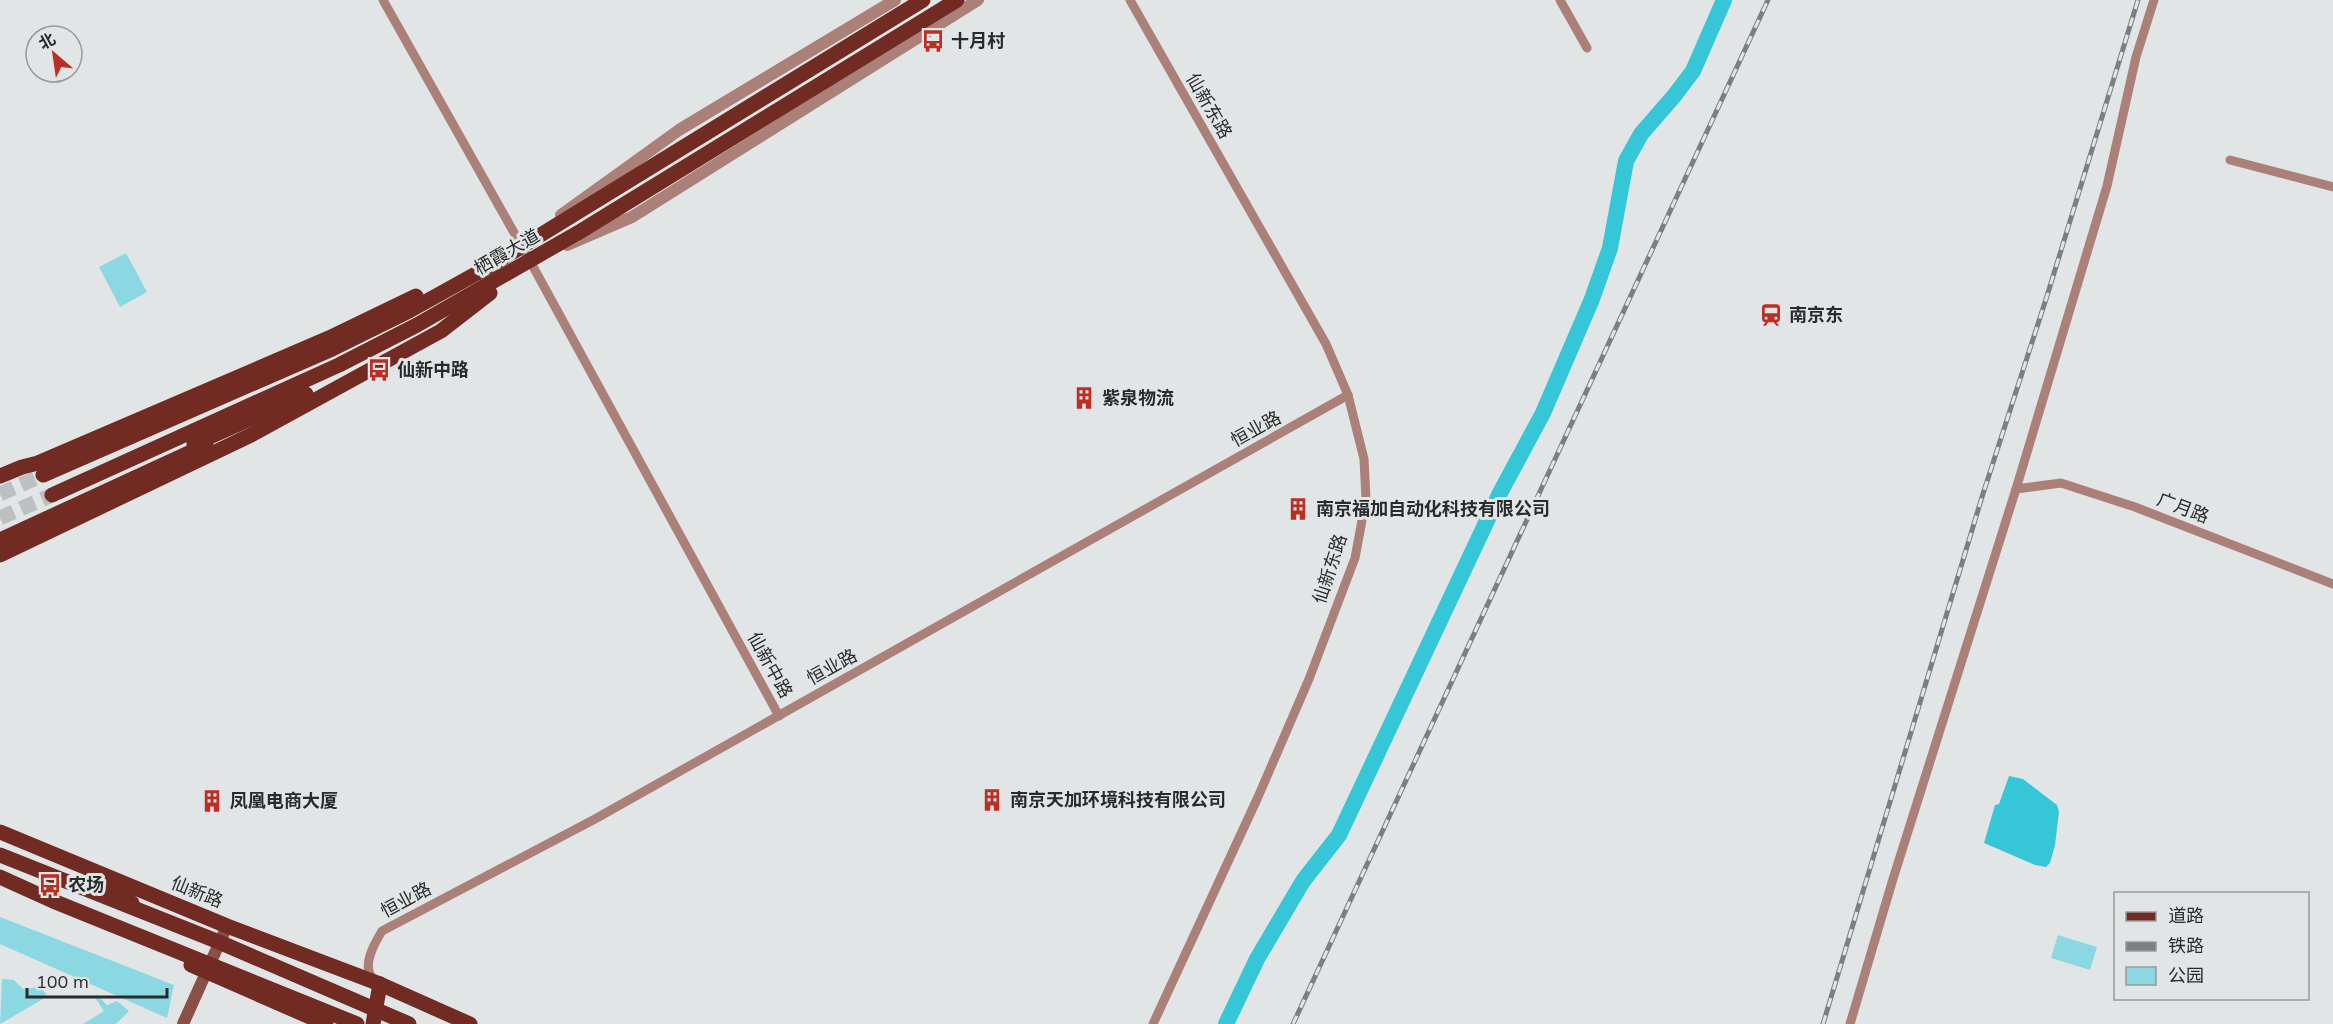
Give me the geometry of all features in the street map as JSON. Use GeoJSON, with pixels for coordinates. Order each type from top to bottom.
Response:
{"type":"FeatureCollection","features":[{"type":"Feature","properties":{"kind":"main road","name":"栖霞大道"},"geometry":{"type":"LineString","coordinates":[[43,475],[332,349],[409,311],[522,246],[923,0]]}},
{"type":"Feature","properties":{"kind":"main road","name":"栖霞大道"},"geometry":{"type":"LineString","coordinates":[[52,495],[339,364],[417,325],[530,261],[745,132],[957,0]]}},
{"type":"Feature","properties":{"kind":"main road"},"geometry":{"type":"LineString","coordinates":[[0,475],[38,463],[329,338],[522,246]]}},
{"type":"Feature","properties":{"kind":"main road"},"geometry":{"type":"LineString","coordinates":[[0,555],[253,434],[441,331],[530,261]]}},
{"type":"Feature","properties":{"kind":"main road"},"geometry":{"type":"LineString","coordinates":[[0,533],[305,395],[369,370]]}},
{"type":"Feature","properties":{"kind":"main road"},"geometry":{"type":"LineString","coordinates":[[0,540],[369,370]]}},
{"type":"Feature","properties":{"kind":"main road","name":"仙新路"},"geometry":{"type":"LineString","coordinates":[[0,832],[227,926],[380,984],[470,1024]]}},
{"type":"Feature","properties":{"kind":"main road"},"geometry":{"type":"LineString","coordinates":[[0,837],[70,866],[156,917]]}},
{"type":"Feature","properties":{"kind":"main road"},"geometry":{"type":"LineString","coordinates":[[0,855],[317,983],[409,1024]]}},
{"type":"Feature","properties":{"kind":"main road"},"geometry":{"type":"LineString","coordinates":[[0,877],[53,901],[357,1024]]}},
{"type":"Feature","properties":{"kind":"main road"},"geometry":{"type":"LineString","coordinates":[[0,886],[53,901]]}},
{"type":"Feature","properties":{"kind":"main road"},"geometry":{"type":"LineString","coordinates":[[0,886],[207,971],[326,1024]]}},
{"type":"Feature","properties":{"kind":"main road"},"geometry":{"type":"LineString","coordinates":[[183,1024],[227,926]]}},
{"type":"Feature","properties":{"kind":"main road"},"geometry":{"type":"LineString","coordinates":[[373,1024],[380,984]]}},
{"type":"Feature","properties":{"kind":"street","name":"仙新中路"},"geometry":{"type":"LineString","coordinates":[[383,0],[522,246],[779,716]]}},
{"type":"Feature","properties":{"kind":"street"},"geometry":{"type":"LineString","coordinates":[[522,246],[598,187],[679,130],[895,0]]}},
{"type":"Feature","properties":{"kind":"street"},"geometry":{"type":"LineString","coordinates":[[530,261],[632,218],[978,0]]}},
{"type":"Feature","properties":{"kind":"street","name":"仙新东路"},"geometry":{"type":"LineString","coordinates":[[1130,0],[1326,344],[1348,395],[1364,459],[1366,499],[1354,558],[1309,679],[1258,798],[1152,1024]]}},
{"type":"Feature","properties":{"kind":"street"},"geometry":{"type":"LineString","coordinates":[[1560,0],[1587,48]]}},
{"type":"Feature","properties":{"kind":"street"},"geometry":{"type":"LineString","coordinates":[[1850,1024],[2016,489],[2107,186],[2136,57],[2154,0]]}},
{"type":"Feature","properties":{"kind":"street"},"geometry":{"type":"LineString","coordinates":[[2230,160],[2333,187]]}},
{"type":"Feature","properties":{"kind":"street","name":"恒业路"},"geometry":{"type":"LineString","coordinates":[[380,984],[372,978],[368,967],[370,954],[382,931],[595,819],[1348,395]]}},
{"type":"Feature","properties":{"kind":"street","name":"广月路"},"geometry":{"type":"LineString","coordinates":[[2016,489],[2061,483],[2135,507],[2333,584]]}},
{"type":"Feature","properties":{"kind":"green space"},"geometry":{"type":"Polygon","coordinates":[[[126,253],[147,292],[120,307],[99,267],[126,253]]]}},
{"type":"Feature","properties":{"kind":"green space"},"geometry":{"type":"Polygon","coordinates":[[[0,917],[174,985],[167,1018],[0,944],[0,917]]]}},
{"type":"Feature","properties":{"kind":"green space"},"geometry":{"type":"Polygon","coordinates":[[[2058,935],[2097,947],[2090,970],[2051,958],[2058,935]]]}},
{"type":"Feature","properties":{"kind":"green space"},"geometry":{"type":"Polygon","coordinates":[[[2,979],[14,980],[23,989],[41,987],[46,994],[43,999],[0,1024],[2,979]]]}},
{"type":"Feature","properties":{"kind":"green space"},"geometry":{"type":"Polygon","coordinates":[[[96,994],[107,1005],[117,1001],[129,1011],[116,1024],[83,1024],[104,1011],[96,999],[96,994]]]}},
{"type":"Feature","properties":{"kind":"shaded area"},"geometry":{"type":"Polygon","coordinates":[[[2009,776],[2023,779],[2057,805],[2059,812],[2055,845],[2050,863],[2046,867],[2035,865],[1984,843],[1995,805],[1999,804],[2009,776]]]}},
{"type":"Feature","properties":{"kind":"waterway"},"geometry":{"type":"LineString","coordinates":[[1226,1024],[1257,959],[1303,881],[1339,835],[1500,493],[1543,413],[1592,299],[1610,248],[1626,161],[1641,134],[1693,71],[1724,0]]}},
{"type":"Feature","properties":{"kind":"tunnel"},"geometry":{"type":"LineString","coordinates":[[0,494],[43,475]]}},
{"type":"Feature","properties":{"kind":"tunnel"},"geometry":{"type":"LineString","coordinates":[[0,518],[52,495]]}},
{"type":"Feature","properties":{"kind":"railway"},"geometry":{"type":"LineString","coordinates":[[1293,1024],[1768,0]]}},
{"type":"Feature","properties":{"kind":"railway"},"geometry":{"type":"LineString","coordinates":[[1823,1024],[1982,497],[2047,296],[2138,0]]}},
{"type":"Feature","properties":{"kind":"place","name":"十月村"},"geometry":{"type":"Point","coordinates":[933,41]}},
{"type":"Feature","properties":{"kind":"place","name":"南京东"},"geometry":{"type":"Point","coordinates":[1771,315]}},
{"type":"Feature","properties":{"kind":"place","name":"仙新中路"},"geometry":{"type":"Point","coordinates":[379,370]}},
{"type":"Feature","properties":{"kind":"place","name":"紫泉物流"},"geometry":{"type":"Point","coordinates":[1084,398]}},
{"type":"Feature","properties":{"kind":"place","name":"南京福加自动化科技有限公司"},"geometry":{"type":"Point","coordinates":[1298,509]}},
{"type":"Feature","properties":{"kind":"place","name":"南京天加环境科技有限公司"},"geometry":{"type":"Point","coordinates":[992,800]}},
{"type":"Feature","properties":{"kind":"place","name":"凤凰电商大厦"},"geometry":{"type":"Point","coordinates":[212,801]}},
{"type":"Feature","properties":{"kind":"place","name":"农场"},"geometry":{"type":"Point","coordinates":[50,885]}}]}
